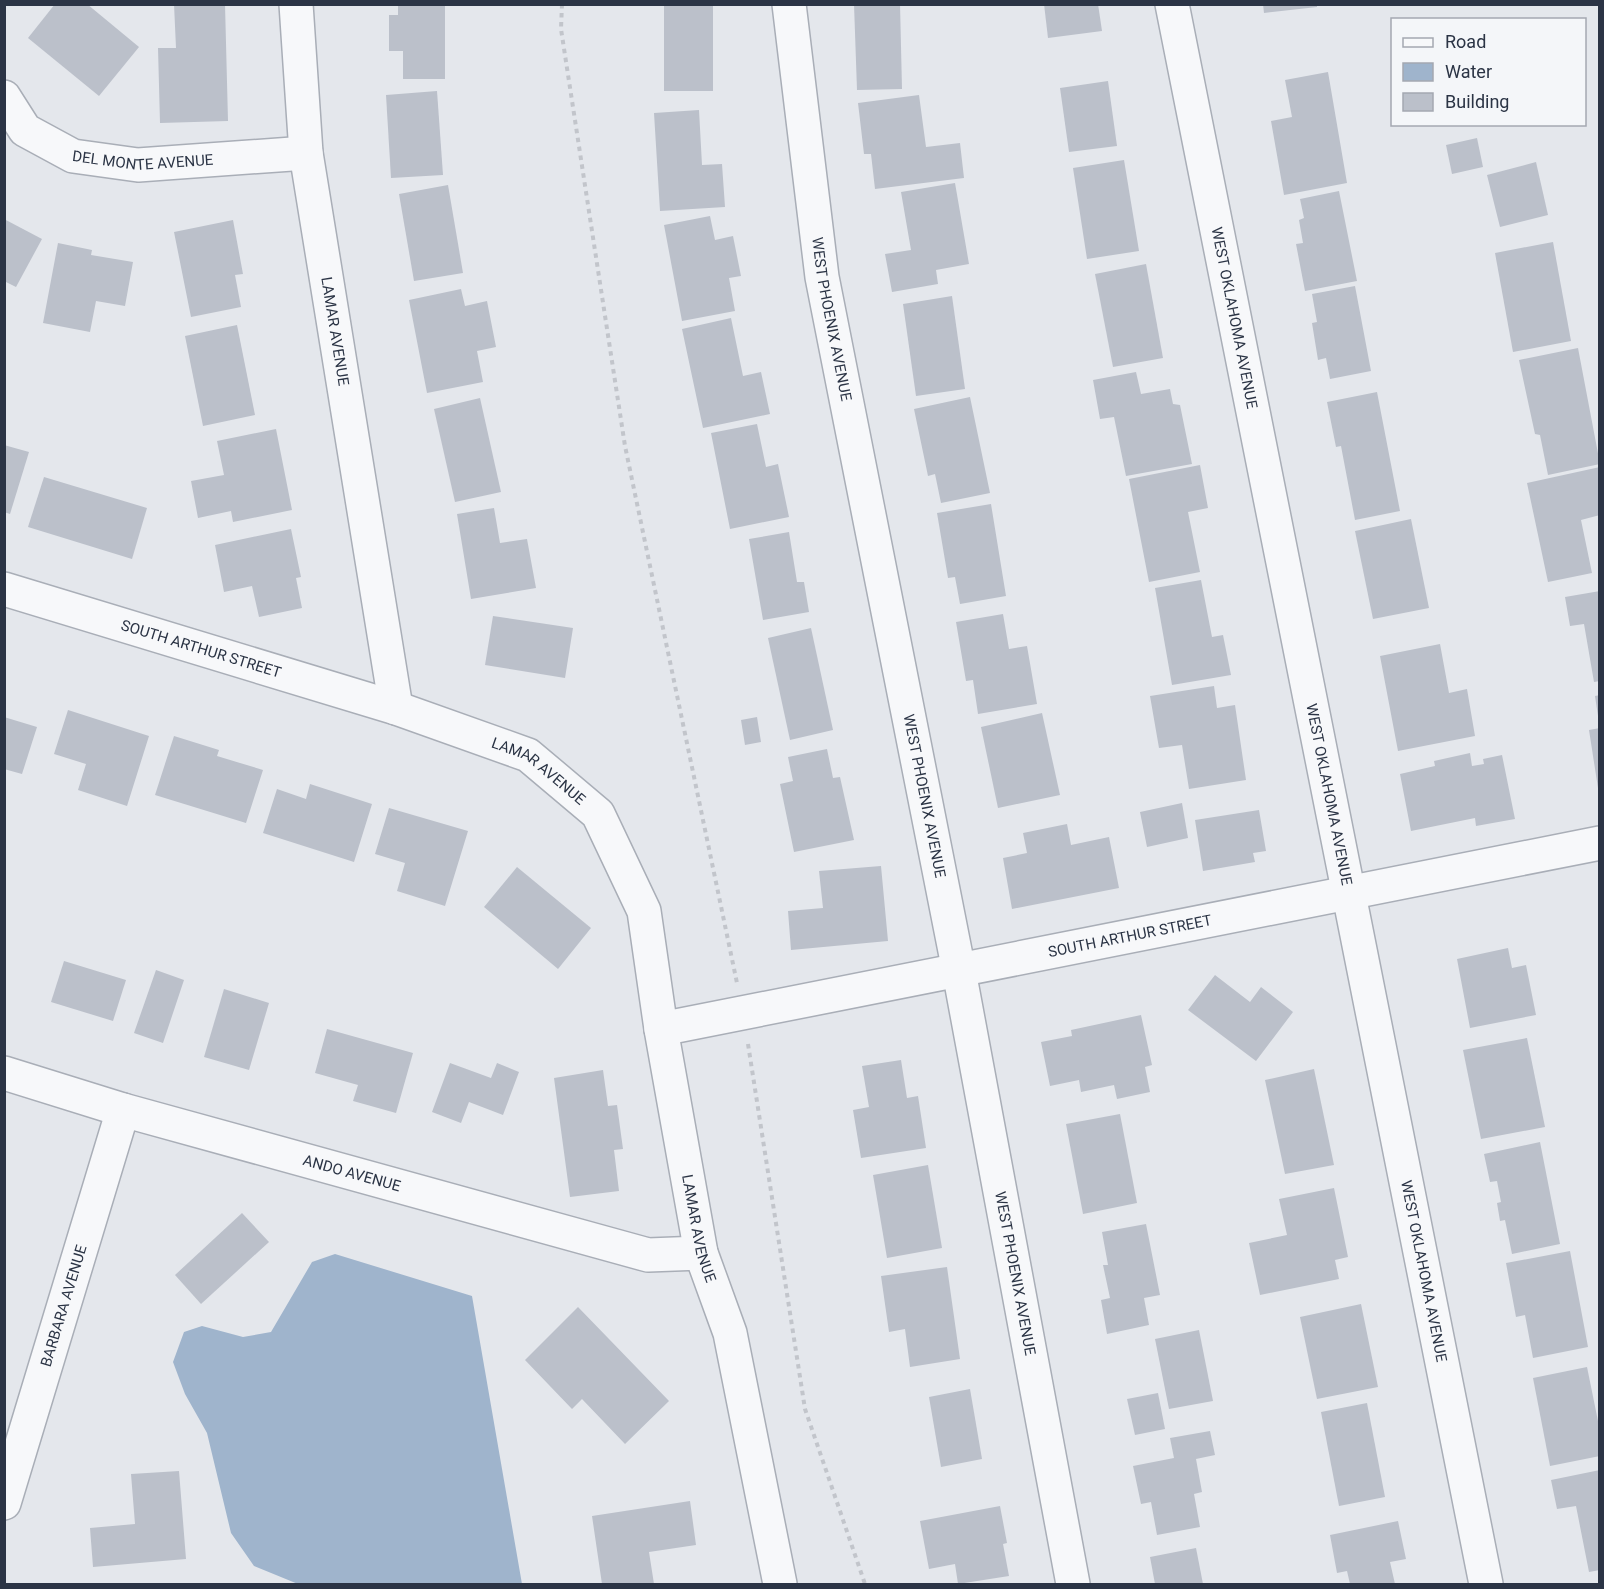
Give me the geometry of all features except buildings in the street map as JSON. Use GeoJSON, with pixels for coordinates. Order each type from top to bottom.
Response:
{"type":"FeatureCollection","features":[{"type":"Feature","properties":{"kind":"street","name":"LAMAR AVENUE"},"geometry":{"type":"LineString","coordinates":[[296,4],[306,153],[396,708],[528,755],[598,814],[644,911],[661,1029],[701,1253],[730,1333],[780,1584]]}},
{"type":"Feature","properties":{"kind":"street","name":"WEST PHOENIX AVENUE"},"geometry":{"type":"LineString","coordinates":[[789,4],[822,277],[958,971],[1074,1584]]}},
{"type":"Feature","properties":{"kind":"street","name":"WEST OKLAHOMA AVENUE"},"geometry":{"type":"LineString","coordinates":[[1172,4],[1347,894],[1486,1584]]}},
{"type":"Feature","properties":{"kind":"street","name":"DEL MONTE AVENUE"},"geometry":{"type":"LineString","coordinates":[[4,97],[25,130],[73,156],[138,165],[306,153]]}},
{"type":"Feature","properties":{"kind":"street","name":"SOUTH ARTHUR STREET"},"geometry":{"type":"LineString","coordinates":[[4,589],[396,708]]}},
{"type":"Feature","properties":{"kind":"street","name":"SOUTH ARTHUR STREET"},"geometry":{"type":"LineString","coordinates":[[661,1029],[1599,843]]}},
{"type":"Feature","properties":{"kind":"street","name":"ANDO AVENUE"},"geometry":{"type":"LineString","coordinates":[[4,1073],[123,1110],[648,1255],[701,1253]]}},
{"type":"Feature","properties":{"kind":"street","name":"BARBARA AVENUE"},"geometry":{"type":"LineString","coordinates":[[4,1503],[123,1110]]}},
{"type":"Feature","properties":{"kind":"path"},"geometry":{"type":"LineString","coordinates":[[562,4],[561,29],[625,446],[743,1013],[805,1409],[865,1584]]}},
{"type":"Feature","properties":{"kind":"water"},"geometry":{"type":"Polygon","coordinates":[[[335,1254],[472,1296],[522,1584],[298,1584],[254,1566],[231,1533],[207,1433],[185,1394],[173,1362],[184,1332],[202,1326],[243,1337],[271,1332],[312,1262],[335,1254]]]}}]}
